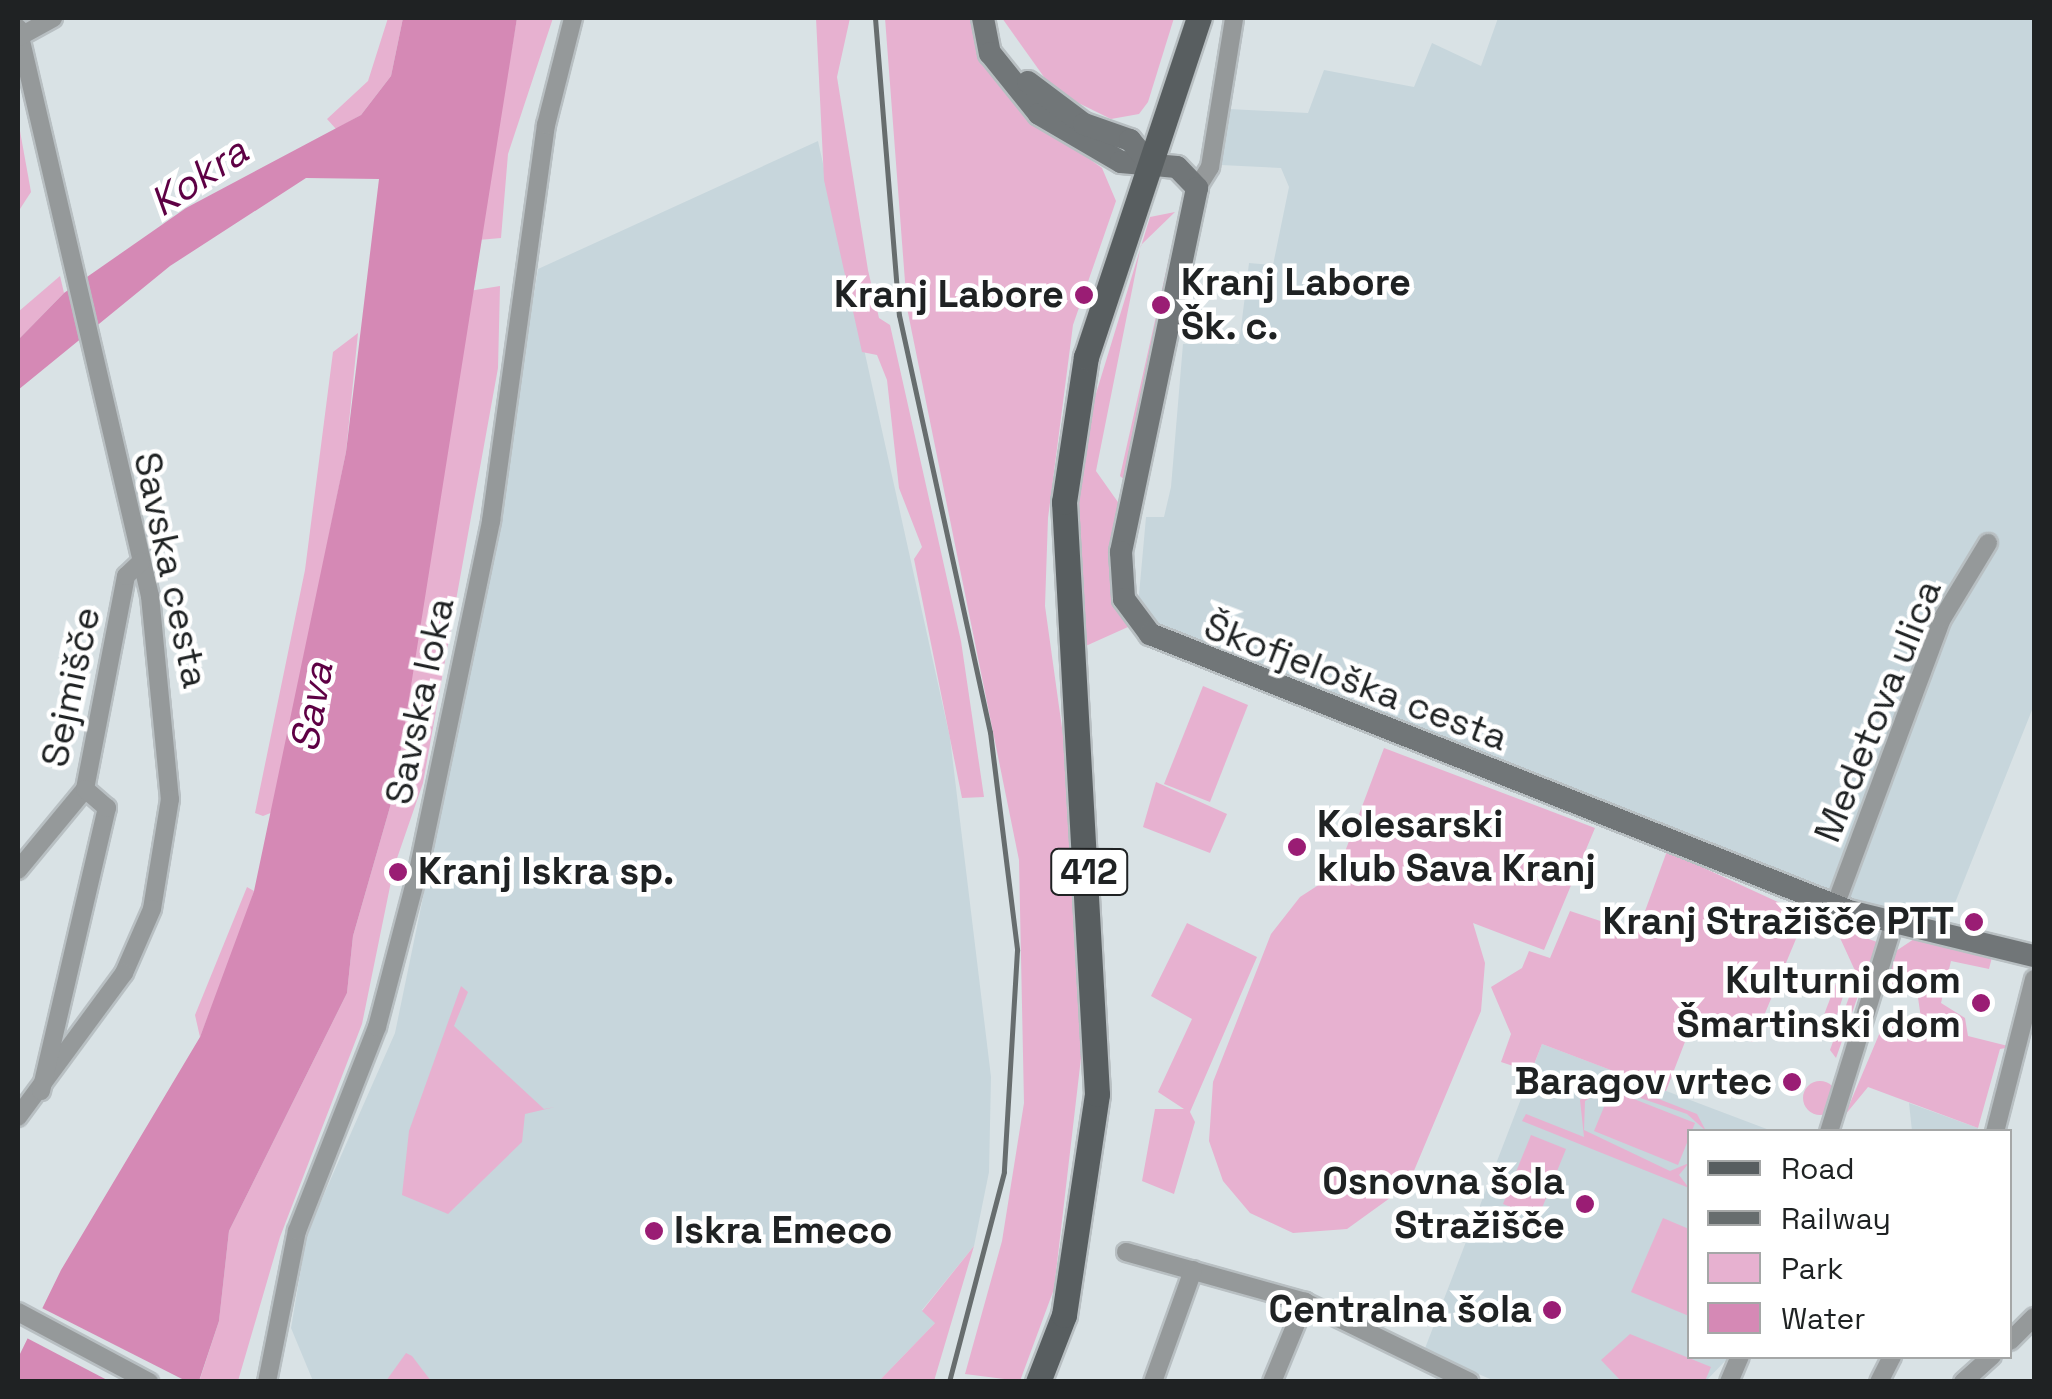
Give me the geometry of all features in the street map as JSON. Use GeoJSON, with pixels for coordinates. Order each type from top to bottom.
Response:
{"type":"FeatureCollection","features":[{"type":"Feature","properties":{"kind":"main road","name":"412"},"geometry":{"type":"LineString","coordinates":[[1038,1382],[1064,1314],[1097,1094],[1064,502],[1086,356],[1147,160],[1184,18]]}},
{"type":"Feature","properties":{"kind":"main road","name":"412"},"geometry":{"type":"LineString","coordinates":[[1147,160],[1199,18]]}},
{"type":"Feature","properties":{"kind":"street"},"geometry":{"type":"LineString","coordinates":[[18,37],[54,18]]}},
{"type":"Feature","properties":{"kind":"street","name":"Savska loka"},"geometry":{"type":"LineString","coordinates":[[267,1382],[296,1231],[371,1046],[418,871],[490,521],[546,124],[573,18]]}},
{"type":"Feature","properties":{"kind":"street"},"geometry":{"type":"LineString","coordinates":[[984,18],[1038,94],[1130,140],[1147,160],[1177,167],[1197,188],[1210,167],[1234,18]]}},
{"type":"Feature","properties":{"kind":"street","name":"Savska cesta"},"geometry":{"type":"LineString","coordinates":[[18,28],[67,257],[141,562],[170,734],[163,866],[124,973],[41,1091],[18,1117]]}},
{"type":"Feature","properties":{"kind":"street","name":"Škofjeloška cesta"},"geometry":{"type":"LineString","coordinates":[[1197,188],[1121,552],[1124,598],[1150,634],[1836,906],[1893,925],[2034,956]]}},
{"type":"Feature","properties":{"kind":"street","name":"Medetova ulica"},"geometry":{"type":"LineString","coordinates":[[1836,906],[1942,619],[1988,543]]}},
{"type":"Feature","properties":{"kind":"street","name":"Sejmišče"},"geometry":{"type":"LineString","coordinates":[[18,870],[85,789],[126,576],[141,562]]}},
{"type":"Feature","properties":{"kind":"street","name":"Savska cesta"},"geometry":{"type":"LineString","coordinates":[[41,1091],[107,808],[85,789]]}},
{"type":"Feature","properties":{"kind":"street"},"geometry":{"type":"LineString","coordinates":[[1830,1129],[1893,925]]}},
{"type":"Feature","properties":{"kind":"street"},"geometry":{"type":"LineString","coordinates":[[1996,1129],[2034,978]]}},
{"type":"Feature","properties":{"kind":"street"},"geometry":{"type":"LineString","coordinates":[[1126,1252],[1305,1302],[1470,1382]]}},
{"type":"Feature","properties":{"kind":"street"},"geometry":{"type":"LineString","coordinates":[[1153,1382],[1193,1270]]}},
{"type":"Feature","properties":{"kind":"street"},"geometry":{"type":"LineString","coordinates":[[1272,1382],[1305,1302]]}},
{"type":"Feature","properties":{"kind":"street"},"geometry":{"type":"LineString","coordinates":[[18,1312],[149,1382]]}},
{"type":"Feature","properties":{"kind":"street"},"geometry":{"type":"LineString","coordinates":[[2012,1338],[2034,1317]]}},
{"type":"Feature","properties":{"kind":"street"},"geometry":{"type":"LineString","coordinates":[[1878,1382],[1890,1359]]}},
{"type":"Feature","properties":{"kind":"street"},"geometry":{"type":"LineString","coordinates":[[1963,1382],[1989,1359]]}},
{"type":"Feature","properties":{"kind":"shaded area"},"geometry":{"type":"Polygon","coordinates":[[[1498,18],[2034,18],[2034,705],[1947,923],[1889,912],[1169,640],[1138,606],[1146,517],[1164,517],[1171,487],[1183,344],[1239,344],[1249,263],[1273,265],[1289,187],[1281,168],[1221,165],[1229,109],[1308,113],[1324,70],[1414,87],[1432,43],[1481,66],[1498,18]]]}},
{"type":"Feature","properties":{"kind":"shaded area"},"geometry":{"type":"Polygon","coordinates":[[[818,141],[950,738],[991,1077],[989,1172],[974,1246],[922,1310],[936,1322],[879,1381],[313,1381],[291,1328],[307,1233],[395,1033],[483,607],[538,269],[818,141]]]}},
{"type":"Feature","properties":{"kind":"shaded area","name":"Osnovna šola Stražišče"},"geometry":{"type":"Polygon","coordinates":[[[1542,1044],[1767,1129],[1687,1129],[1687,1359],[1727,1359],[1705,1382],[1495,1381],[1424,1351],[1542,1044]]]}},
{"type":"Feature","properties":{"kind":"shaded area"},"geometry":{"type":"Polygon","coordinates":[[[1909,1103],[1978,1128],[1978,1129],[1912,1129],[1909,1103]]]}},
{"type":"Feature","properties":{"kind":"green space"},"geometry":{"type":"Polygon","coordinates":[[[388,18],[403,18],[391,76],[361,115],[336,129],[327,119],[368,81],[388,18]]]}},
{"type":"Feature","properties":{"kind":"green space"},"geometry":{"type":"Polygon","coordinates":[[[517,18],[553,18],[508,154],[501,238],[478,240],[517,18]]]}},
{"type":"Feature","properties":{"kind":"green space"},"geometry":{"type":"Polygon","coordinates":[[[816,18],[850,18],[837,77],[868,270],[879,318],[890,325],[961,641],[984,797],[962,798],[914,559],[922,547],[899,488],[887,380],[877,355],[862,352],[824,180],[816,18]]]}},
{"type":"Feature","properties":{"kind":"green space"},"geometry":{"type":"Polygon","coordinates":[[[885,18],[972,18],[1031,117],[1102,168],[1116,201],[1073,325],[1048,518],[1045,606],[1068,771],[1083,1041],[1054,1289],[1020,1381],[965,1374],[1002,1241],[1024,1103],[1019,860],[907,308],[885,18]]]}},
{"type":"Feature","properties":{"kind":"green space"},"geometry":{"type":"Polygon","coordinates":[[[1002,18],[1174,18],[1148,102],[1139,114],[1111,119],[1054,91],[1002,18]]]}},
{"type":"Feature","properties":{"kind":"green space"},"geometry":{"type":"Polygon","coordinates":[[[18,120],[31,192],[18,212],[18,120]]]}},
{"type":"Feature","properties":{"kind":"green space"},"geometry":{"type":"Polygon","coordinates":[[[1175,212],[1142,244],[1150,217],[1175,212]]]}},
{"type":"Feature","properties":{"kind":"green space"},"geometry":{"type":"Polygon","coordinates":[[[1172,245],[1154,367],[1126,481],[1120,476],[1172,245]]]}},
{"type":"Feature","properties":{"kind":"green space"},"geometry":{"type":"Polygon","coordinates":[[[1140,249],[1096,471],[1120,505],[1110,568],[1128,627],[1079,649],[1073,554],[1087,423],[1140,249]]]}},
{"type":"Feature","properties":{"kind":"green space"},"geometry":{"type":"Polygon","coordinates":[[[60,276],[64,293],[18,340],[18,312],[60,276]]]}},
{"type":"Feature","properties":{"kind":"green space"},"geometry":{"type":"Polygon","coordinates":[[[500,286],[498,368],[423,783],[394,867],[362,1024],[280,1237],[238,1381],[199,1382],[219,1321],[229,1231],[347,993],[353,936],[394,793],[469,291],[500,286]]]}},
{"type":"Feature","properties":{"kind":"green space"},"geometry":{"type":"Polygon","coordinates":[[[358,333],[346,452],[273,812],[263,816],[255,813],[305,570],[333,352],[358,333]]]}},
{"type":"Feature","properties":{"kind":"green space"},"geometry":{"type":"Polygon","coordinates":[[[1203,686],[1248,705],[1210,802],[1164,784],[1203,686]]]}},
{"type":"Feature","properties":{"kind":"green space"},"geometry":{"type":"Polygon","coordinates":[[[1384,748],[1595,828],[1544,950],[1473,923],[1485,963],[1481,1011],[1408,1185],[1347,1229],[1293,1233],[1250,1213],[1223,1181],[1209,1141],[1213,1082],[1271,934],[1300,897],[1351,864],[1343,857],[1384,748]]]}},
{"type":"Feature","properties":{"kind":"green space"},"geometry":{"type":"Polygon","coordinates":[[[1156,782],[1227,814],[1210,853],[1143,827],[1156,782]]]}},
{"type":"Feature","properties":{"kind":"green space"},"geometry":{"type":"Polygon","coordinates":[[[1667,851],[1806,915],[1753,1042],[1693,1021],[1666,1091],[1542,1044],[1531,1072],[1501,1062],[1511,1034],[1491,987],[1522,968],[1529,951],[1550,958],[1570,911],[1637,933],[1667,851]]]}},
{"type":"Feature","properties":{"kind":"green space"},"geometry":{"type":"Polygon","coordinates":[[[247,887],[254,891],[200,1037],[195,1015],[247,887]]]}},
{"type":"Feature","properties":{"kind":"green space"},"geometry":{"type":"Polygon","coordinates":[[[1187,923],[1257,957],[1190,1112],[1195,1122],[1174,1194],[1142,1181],[1155,1109],[1184,1109],[1158,1092],[1192,1019],[1151,996],[1187,923]]]}},
{"type":"Feature","properties":{"kind":"green space"},"geometry":{"type":"Polygon","coordinates":[[[1835,927],[1877,942],[1836,1058],[1830,1050],[1857,975],[1835,927]]]}},
{"type":"Feature","properties":{"kind":"green space"},"geometry":{"type":"Polygon","coordinates":[[[1914,939],[1992,957],[1989,969],[1951,961],[1941,1003],[1965,1018],[1968,1036],[2012,1047],[2000,1049],[1978,1128],[1868,1087],[1845,1115],[1886,1018],[1917,1027],[1921,1018],[1917,991],[1891,983],[1882,991],[1893,953],[1914,939]]]}},
{"type":"Feature","properties":{"kind":"green space"},"geometry":{"type":"Polygon","coordinates":[[[1841,970],[1848,982],[1831,1032],[1819,1028],[1841,970]]]}},
{"type":"Feature","properties":{"kind":"green space"},"geometry":{"type":"Polygon","coordinates":[[[461,986],[468,992],[454,1026],[544,1109],[555,1107],[525,1114],[522,1142],[448,1214],[402,1195],[409,1131],[461,986]]]}},
{"type":"Feature","properties":{"kind":"green space"},"geometry":{"type":"Polygon","coordinates":[[[1820,1081],[1832,1086],[1837,1098],[1832,1110],[1820,1115],[1808,1110],[1803,1098],[1808,1086],[1820,1081]]]}},
{"type":"Feature","properties":{"kind":"green space"},"geometry":{"type":"Polygon","coordinates":[[[1618,1083],[1697,1114],[1705,1129],[1687,1114],[1608,1087],[1585,1101],[1584,1130],[1670,1171],[1687,1164],[1679,1175],[1687,1187],[1522,1121],[1526,1114],[1584,1137],[1580,1100],[1593,1086],[1618,1083]]]}},
{"type":"Feature","properties":{"kind":"green space"},"geometry":{"type":"Polygon","coordinates":[[[1611,1090],[1695,1123],[1693,1129],[1687,1129],[1687,1143],[1678,1165],[1594,1131],[1611,1090]]]}},
{"type":"Feature","properties":{"kind":"green space"},"geometry":{"type":"Polygon","coordinates":[[[1531,1135],[1566,1149],[1538,1218],[1503,1204],[1531,1135]]]}},
{"type":"Feature","properties":{"kind":"green space"},"geometry":{"type":"Polygon","coordinates":[[[1663,1218],[1687,1228],[1687,1315],[1631,1292],[1663,1218]]]}},
{"type":"Feature","properties":{"kind":"green space"},"geometry":{"type":"Polygon","coordinates":[[[974,1246],[934,1381],[879,1381],[935,1323],[922,1311],[974,1246]]]}},
{"type":"Feature","properties":{"kind":"green space"},"geometry":{"type":"Polygon","coordinates":[[[1630,1334],[1711,1367],[1705,1381],[1621,1381],[1601,1360],[1630,1334]]]}},
{"type":"Feature","properties":{"kind":"green space"},"geometry":{"type":"Polygon","coordinates":[[[406,1353],[412,1356],[431,1381],[386,1381],[406,1353]]]}},
{"type":"Feature","properties":{"kind":"water","name":"Sava"},"geometry":{"type":"Polygon","coordinates":[[[403,18],[517,18],[394,793],[353,936],[347,993],[229,1231],[219,1321],[199,1381],[18,1381],[18,1358],[61,1270],[200,1037],[254,891],[346,452],[379,179],[306,178],[170,266],[18,390],[18,340],[64,293],[186,208],[361,115],[391,76],[403,18]]]}},
{"type":"Feature","properties":{"kind":"pier"},"geometry":{"type":"Polygon","coordinates":[[[38,1306],[186,1381],[109,1381],[23,1336],[38,1306]]]}},
{"type":"Feature","properties":{"kind":"railway"},"geometry":{"type":"LineString","coordinates":[[875,18],[899,315],[990,732],[1017,950],[1004,1172],[949,1382]]}},
{"type":"Feature","properties":{"kind":"place","name":"Kranj Labore"},"geometry":{"type":"Point","coordinates":[1084,295]}},
{"type":"Feature","properties":{"kind":"place","name":"Kranj Labore Šk. c."},"geometry":{"type":"Point","coordinates":[1161,305]}},
{"type":"Feature","properties":{"kind":"place","name":"Kolesarski klub Sava Kranj"},"geometry":{"type":"Point","coordinates":[1297,847]}},
{"type":"Feature","properties":{"kind":"place","name":"Kranj Iskra sp."},"geometry":{"type":"Point","coordinates":[398,872]}},
{"type":"Feature","properties":{"kind":"place","name":"Kranj Stražišče PTT"},"geometry":{"type":"Point","coordinates":[1974,922]}},
{"type":"Feature","properties":{"kind":"place","name":"Kulturni dom Šmartinski dom"},"geometry":{"type":"Point","coordinates":[1981,1003]}},
{"type":"Feature","properties":{"kind":"place","name":"Baragov vrtec"},"geometry":{"type":"Point","coordinates":[1792,1082]}},
{"type":"Feature","properties":{"kind":"place","name":"Osnovna šola Stražišče"},"geometry":{"type":"Point","coordinates":[1585,1204]}},
{"type":"Feature","properties":{"kind":"place","name":"Iskra Emeco"},"geometry":{"type":"Point","coordinates":[654,1231]}},
{"type":"Feature","properties":{"kind":"place","name":"Centralna šola"},"geometry":{"type":"Point","coordinates":[1552,1310]}},
{"type":"Feature","properties":{"kind":"water label","name":"Kokra"},"geometry":{"type":"Point","coordinates":[199,177]}}]}
